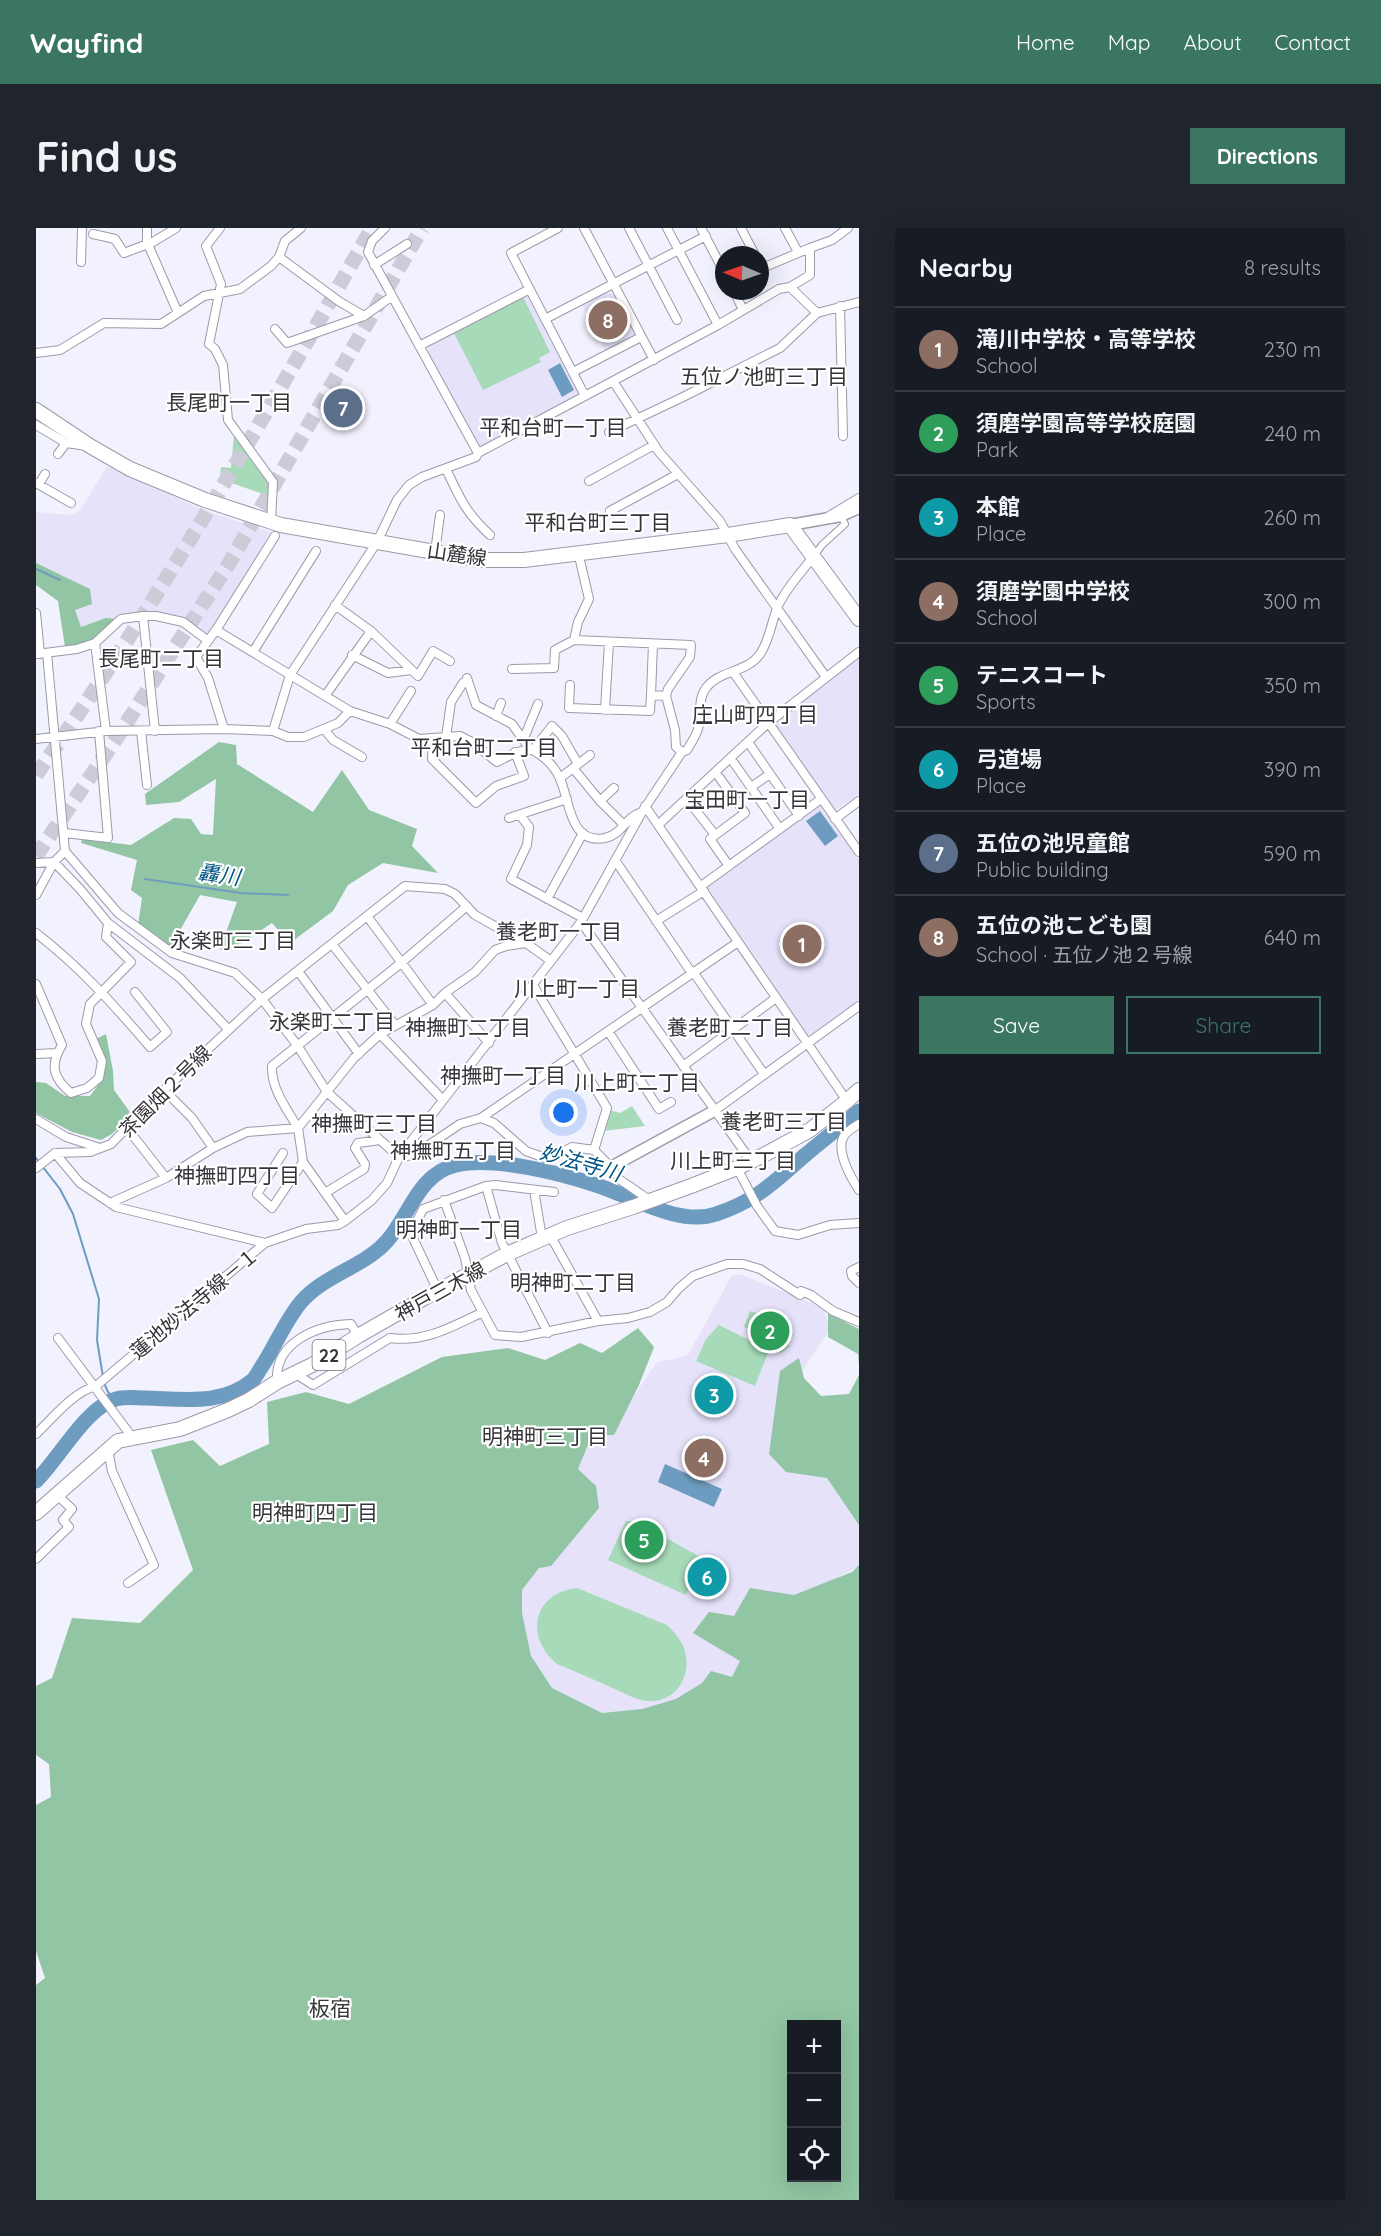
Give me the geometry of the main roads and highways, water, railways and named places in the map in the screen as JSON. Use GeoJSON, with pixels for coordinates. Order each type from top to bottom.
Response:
{"type":"FeatureCollection","features":[{"type":"Feature","properties":{"kind":"main road","name":"山麓線"},"geometry":{"type":"LineString","coordinates":[[36,410],[130,469],[273,529],[376,542],[480,560],[524,560],[728,535],[790,525],[859,619]]}},
{"type":"Feature","properties":{"kind":"main road","name":"神戸三木線"},"geometry":{"type":"LineString","coordinates":[[36,1513],[118,1441],[155,1435],[204,1420],[249,1400],[277,1382],[297,1374],[358,1336],[507,1254],[546,1236],[650,1201],[737,1168],[810,1130],[855,1096]]}},
{"type":"Feature","properties":{"kind":"water"},"geometry":{"type":"Polygon","coordinates":[[[560,363],[574,390],[562,397],[548,370],[560,363]]]}},
{"type":"Feature","properties":{"kind":"water"},"geometry":{"type":"Polygon","coordinates":[[[820,811],[838,836],[825,846],[806,821],[820,811]]]}},
{"type":"Feature","properties":{"kind":"water"},"geometry":{"type":"Polygon","coordinates":[[[665,1464],[722,1489],[714,1507],[658,1482],[665,1464]]]}},
{"type":"Feature","properties":{"kind":"waterway"},"geometry":{"type":"LineString","coordinates":[[36,569],[60,580]]}},
{"type":"Feature","properties":{"kind":"waterway","name":"轟川"},"geometry":{"type":"LineString","coordinates":[[145,879],[241,893],[288,895]]}},
{"type":"Feature","properties":{"kind":"waterway","name":"妙法寺川"},"geometry":{"type":"LineString","coordinates":[[36,1481],[73,1435],[94,1412],[105,1404],[123,1398],[188,1400],[216,1397],[229,1394],[253,1380],[301,1302],[321,1285],[378,1250],[395,1231],[424,1186],[443,1170],[471,1163],[526,1167],[596,1185],[671,1213],[702,1217],[730,1209],[754,1197],[859,1111]]}},
{"type":"Feature","properties":{"kind":"waterway"},"geometry":{"type":"LineString","coordinates":[[36,1158],[60,1189],[73,1214],[99,1299],[97,1340],[103,1377]]}},
{"type":"Feature","properties":{"kind":"waterway"},"geometry":{"type":"LineString","coordinates":[[104,1383],[108,1392],[115,1399]]}},
{"type":"Feature","properties":{"kind":"tunnel"},"geometry":{"type":"LineString","coordinates":[[36,775],[126,642],[211,506],[372,228]]}},
{"type":"Feature","properties":{"kind":"tunnel"},"geometry":{"type":"LineString","coordinates":[[36,856],[118,736],[228,565],[422,228]]}},
{"type":"Feature","properties":{"kind":"place","name":"五位の池こども園"},"geometry":{"type":"Point","coordinates":[608,320]}},
{"type":"Feature","properties":{"kind":"place","name":"五位の池児童館"},"geometry":{"type":"Point","coordinates":[343,408]}},
{"type":"Feature","properties":{"kind":"place","name":"滝川中学校・高等学校"},"geometry":{"type":"Point","coordinates":[802,944]}},
{"type":"Feature","properties":{"kind":"place","name":"須磨学園高等学校庭園"},"geometry":{"type":"Point","coordinates":[770,1331]}},
{"type":"Feature","properties":{"kind":"place","name":"本館"},"geometry":{"type":"Point","coordinates":[714,1395]}},
{"type":"Feature","properties":{"kind":"place","name":"須磨学園中学校"},"geometry":{"type":"Point","coordinates":[704,1458]}},
{"type":"Feature","properties":{"kind":"place","name":"テニスコート"},"geometry":{"type":"Point","coordinates":[644,1540]}},
{"type":"Feature","properties":{"kind":"place","name":"弓道場"},"geometry":{"type":"Point","coordinates":[707,1577]}},
{"type":"Feature","properties":{"kind":"district","name":"五位ノ池町三丁目"},"geometry":{"type":"Point","coordinates":[764,376]}},
{"type":"Feature","properties":{"kind":"district","name":"長尾町一丁目"},"geometry":{"type":"Point","coordinates":[229,402]}},
{"type":"Feature","properties":{"kind":"district","name":"平和台町一丁目"},"geometry":{"type":"Point","coordinates":[553,427]}},
{"type":"Feature","properties":{"kind":"district","name":"平和台町三丁目"},"geometry":{"type":"Point","coordinates":[598,522]}},
{"type":"Feature","properties":{"kind":"district","name":"長尾町二丁目"},"geometry":{"type":"Point","coordinates":[161,658]}},
{"type":"Feature","properties":{"kind":"district","name":"庄山町四丁目"},"geometry":{"type":"Point","coordinates":[755,714]}},
{"type":"Feature","properties":{"kind":"district","name":"平和台町二丁目"},"geometry":{"type":"Point","coordinates":[484,747]}},
{"type":"Feature","properties":{"kind":"district","name":"宝田町一丁目"},"geometry":{"type":"Point","coordinates":[747,799]}},
{"type":"Feature","properties":{"kind":"district","name":"養老町一丁目"},"geometry":{"type":"Point","coordinates":[559,931]}},
{"type":"Feature","properties":{"kind":"district","name":"永楽町三丁目"},"geometry":{"type":"Point","coordinates":[233,940]}},
{"type":"Feature","properties":{"kind":"district","name":"川上町一丁目"},"geometry":{"type":"Point","coordinates":[577,988]}},
{"type":"Feature","properties":{"kind":"district","name":"永楽町二丁目"},"geometry":{"type":"Point","coordinates":[332,1021]}},
{"type":"Feature","properties":{"kind":"district","name":"神撫町二丁目"},"geometry":{"type":"Point","coordinates":[468,1027]}},
{"type":"Feature","properties":{"kind":"district","name":"養老町二丁目"},"geometry":{"type":"Point","coordinates":[730,1027]}},
{"type":"Feature","properties":{"kind":"district","name":"神撫町一丁目"},"geometry":{"type":"Point","coordinates":[503,1075]}},
{"type":"Feature","properties":{"kind":"district","name":"川上町二丁目"},"geometry":{"type":"Point","coordinates":[637,1082]}},
{"type":"Feature","properties":{"kind":"district","name":"養老町三丁目"},"geometry":{"type":"Point","coordinates":[784,1121]}},
{"type":"Feature","properties":{"kind":"district","name":"神撫町三丁目"},"geometry":{"type":"Point","coordinates":[374,1123]}},
{"type":"Feature","properties":{"kind":"district","name":"神撫町五丁目"},"geometry":{"type":"Point","coordinates":[453,1150]}},
{"type":"Feature","properties":{"kind":"district","name":"川上町三丁目"},"geometry":{"type":"Point","coordinates":[733,1160]}},
{"type":"Feature","properties":{"kind":"district","name":"神撫町四丁目"},"geometry":{"type":"Point","coordinates":[237,1175]}},
{"type":"Feature","properties":{"kind":"district","name":"明神町一丁目"},"geometry":{"type":"Point","coordinates":[459,1229]}},
{"type":"Feature","properties":{"kind":"district","name":"明神町二丁目"},"geometry":{"type":"Point","coordinates":[573,1282]}},
{"type":"Feature","properties":{"kind":"district","name":"明神町三丁目"},"geometry":{"type":"Point","coordinates":[545,1436]}},
{"type":"Feature","properties":{"kind":"district","name":"明神町四丁目"},"geometry":{"type":"Point","coordinates":[315,1512]}},
{"type":"Feature","properties":{"kind":"district","name":"板宿"},"geometry":{"type":"Point","coordinates":[330,2008]}}]}
